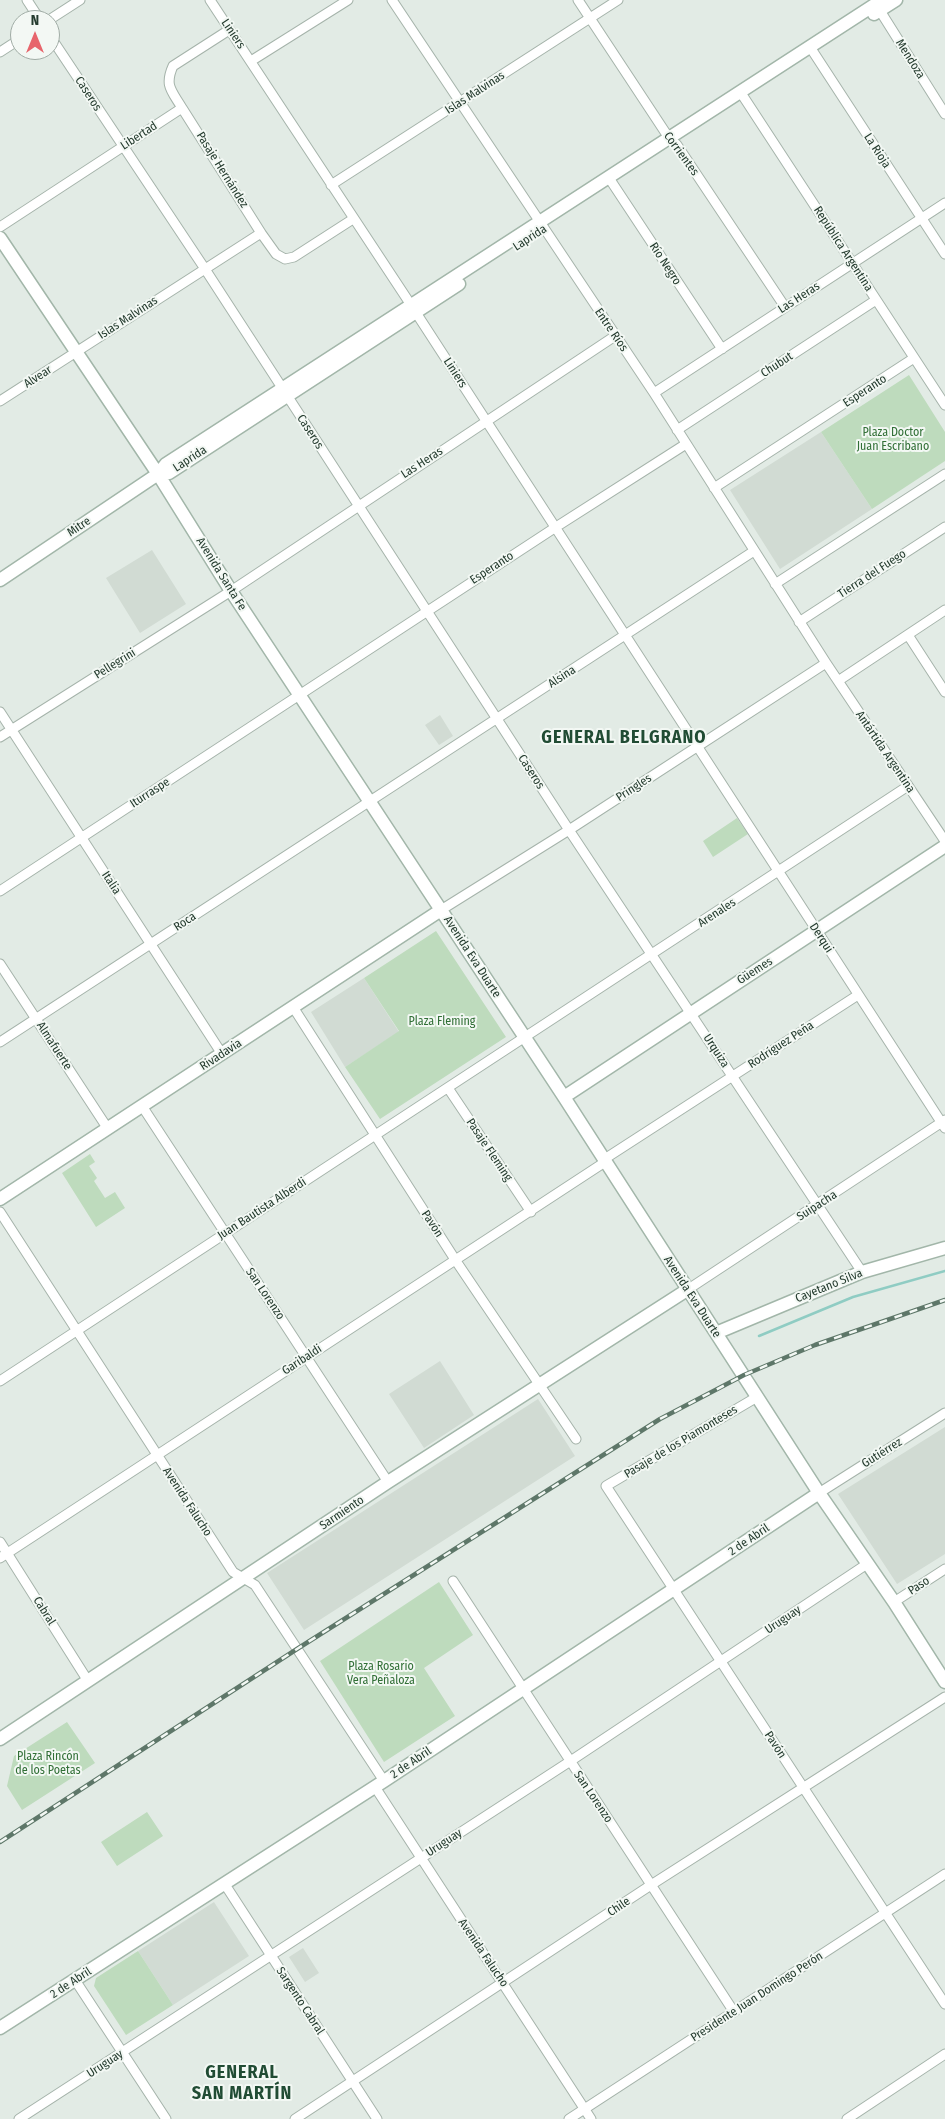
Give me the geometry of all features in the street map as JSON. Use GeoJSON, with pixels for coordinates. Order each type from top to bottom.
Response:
{"type":"FeatureCollection","features":[{"type":"Feature","properties":{"kind":"main road","name":"Laprida"},"geometry":{"type":"LineString","coordinates":[[158,474],[166,464],[285,392],[743,96],[879,5],[896,0]]}},
{"type":"Feature","properties":{"kind":"main road","name":"Avenida Santa Fe"},"geometry":{"type":"LineString","coordinates":[[0,238],[158,474],[231,591],[441,910]]}},
{"type":"Feature","properties":{"kind":"main road","name":"Mitre"},"geometry":{"type":"LineString","coordinates":[[0,580],[158,474]]}},
{"type":"Feature","properties":{"kind":"main road","name":"Güemes"},"geometry":{"type":"LineString","coordinates":[[564,1097],[945,846]]}},
{"type":"Feature","properties":{"kind":"main road","name":"Rivadavia"},"geometry":{"type":"LineString","coordinates":[[0,1199],[441,910]]}},
{"type":"Feature","properties":{"kind":"main road","name":"Avenida Eva Duarte"},"geometry":{"type":"LineString","coordinates":[[441,910],[819,1493],[894,1602],[945,1682]]}},
{"type":"Feature","properties":{"kind":"main road","name":"Cayetano Silva"},"geometry":{"type":"LineString","coordinates":[[716,1334],[862,1272],[945,1248]]}},
{"type":"Feature","properties":{"kind":"main road","name":"Sarmiento"},"geometry":{"type":"LineString","coordinates":[[0,1739],[388,1482],[687,1290]]}},
{"type":"Feature","properties":{"kind":"main road","name":"2 de Abril"},"geometry":{"type":"LineString","coordinates":[[0,2028],[380,1784],[819,1493]]}},
{"type":"Feature","properties":{"kind":"street"},"geometry":{"type":"LineString","coordinates":[[60,13],[80,0]]}},
{"type":"Feature","properties":{"kind":"street","name":"Liniers"},"geometry":{"type":"LineString","coordinates":[[210,0],[331,186],[414,308],[697,748]]}},
{"type":"Feature","properties":{"kind":"street"},"geometry":{"type":"LineString","coordinates":[[251,61],[348,0]]}},
{"type":"Feature","properties":{"kind":"street","name":"Entre Ríos"},"geometry":{"type":"LineString","coordinates":[[392,0],[541,227],[654,393],[826,664]]}},
{"type":"Feature","properties":{"kind":"street","name":"Corrientes"},"geometry":{"type":"LineString","coordinates":[[578,0],[785,307]]}},
{"type":"Feature","properties":{"kind":"street","name":"Islas Malvinas"},"geometry":{"type":"LineString","coordinates":[[331,186],[618,0]]}},
{"type":"Feature","properties":{"kind":"street","name":"Mendoza"},"geometry":{"type":"LineString","coordinates":[[879,5],[945,114]]}},
{"type":"Feature","properties":{"kind":"street"},"geometry":{"type":"LineString","coordinates":[[182,108],[168,86],[169,75],[173,66],[229,30]]}},
{"type":"Feature","properties":{"kind":"street","name":"La Rioja"},"geometry":{"type":"LineString","coordinates":[[812,50],[945,254]]}},
{"type":"Feature","properties":{"kind":"street","name":"Caseros"},"geometry":{"type":"LineString","coordinates":[[60,51],[285,392],[357,506],[569,830]]}},
{"type":"Feature","properties":{"kind":"street","name":"República Argentina"},"geometry":{"type":"LineString","coordinates":[[743,96],[945,405]]}},
{"type":"Feature","properties":{"kind":"street","name":"Libertad"},"geometry":{"type":"LineString","coordinates":[[0,227],[182,108]]}},
{"type":"Feature","properties":{"kind":"street","name":"Pasaje Hernández"},"geometry":{"type":"LineString","coordinates":[[182,108],[262,233]]}},
{"type":"Feature","properties":{"kind":"street","name":"Río Negro"},"geometry":{"type":"LineString","coordinates":[[611,181],[722,349]]}},
{"type":"Feature","properties":{"kind":"street","name":"Las Heras"},"geometry":{"type":"LineString","coordinates":[[654,393],[945,203]]}},
{"type":"Feature","properties":{"kind":"street"},"geometry":{"type":"LineString","coordinates":[[262,233],[276,254],[285,259],[294,257],[353,218]]}},
{"type":"Feature","properties":{"kind":"street","name":"Islas Malvinas"},"geometry":{"type":"LineString","coordinates":[[75,352],[262,233]]}},
{"type":"Feature","properties":{"kind":"street","name":"Chubut"},"geometry":{"type":"LineString","coordinates":[[678,430],[876,300]]}},
{"type":"Feature","properties":{"kind":"street","name":"Las Heras"},"geometry":{"type":"LineString","coordinates":[[231,591],[615,336]]}},
{"type":"Feature","properties":{"kind":"street","name":"Alvear"},"geometry":{"type":"LineString","coordinates":[[0,402],[75,352]]}},
{"type":"Feature","properties":{"kind":"street","name":"Esperanto"},"geometry":{"type":"LineString","coordinates":[[714,488],[914,358]]}},
{"type":"Feature","properties":{"kind":"street","name":"Esperanto"},"geometry":{"type":"LineString","coordinates":[[300,695],[686,444]]}},
{"type":"Feature","properties":{"kind":"street"},"geometry":{"type":"LineString","coordinates":[[775,584],[945,474]]}},
{"type":"Feature","properties":{"kind":"street","name":"Tierra del Fuego"},"geometry":{"type":"LineString","coordinates":[[799,622],[945,527]]}},
{"type":"Feature","properties":{"kind":"street","name":"Alsina"},"geometry":{"type":"LineString","coordinates":[[370,802],[754,551]]}},
{"type":"Feature","properties":{"kind":"street","name":"Pellegrini"},"geometry":{"type":"LineString","coordinates":[[0,738],[231,591]]}},
{"type":"Feature","properties":{"kind":"street"},"geometry":{"type":"LineString","coordinates":[[838,681],[945,610]]}},
{"type":"Feature","properties":{"kind":"street"},"geometry":{"type":"LineString","coordinates":[[908,635],[945,692]]}},
{"type":"Feature","properties":{"kind":"street","name":"Antártida Argentina"},"geometry":{"type":"LineString","coordinates":[[826,664],[945,841]]}},
{"type":"Feature","properties":{"kind":"street","name":"Pringles"},"geometry":{"type":"LineString","coordinates":[[441,910],[569,830],[826,664]]}},
{"type":"Feature","properties":{"kind":"street","name":"Iturraspe"},"geometry":{"type":"LineString","coordinates":[[0,891],[300,695]]}},
{"type":"Feature","properties":{"kind":"street","name":"Italia"},"geometry":{"type":"LineString","coordinates":[[0,712],[222,1054]]}},
{"type":"Feature","properties":{"kind":"street","name":"Derqui"},"geometry":{"type":"LineString","coordinates":[[697,748],[858,996],[944,1124]]}},
{"type":"Feature","properties":{"kind":"street","name":"Arenales"},"geometry":{"type":"LineString","coordinates":[[525,1038],[908,786]]}},
{"type":"Feature","properties":{"kind":"street","name":"Roca"},"geometry":{"type":"LineString","coordinates":[[0,1042],[370,802]]}},
{"type":"Feature","properties":{"kind":"street","name":"Urquiza"},"geometry":{"type":"LineString","coordinates":[[569,830],[862,1272]]}},
{"type":"Feature","properties":{"kind":"street","name":"Almafuerte"},"geometry":{"type":"LineString","coordinates":[[0,964],[108,1129]]}},
{"type":"Feature","properties":{"kind":"street","name":"Rodríguez Peña"},"geometry":{"type":"LineString","coordinates":[[604,1161],[858,996]]}},
{"type":"Feature","properties":{"kind":"street","name":"Pavón"},"geometry":{"type":"LineString","coordinates":[[293,1007],[456,1261],[576,1439]]}},
{"type":"Feature","properties":{"kind":"street","name":"Juan Bautista Alberdi"},"geometry":{"type":"LineString","coordinates":[[0,1381],[525,1038]]}},
{"type":"Feature","properties":{"kind":"street","name":"Pasaje Fleming"},"geometry":{"type":"LineString","coordinates":[[448,1088],[531,1212]]}},
{"type":"Feature","properties":{"kind":"street","name":"San Lorenzo"},"geometry":{"type":"LineString","coordinates":[[142,1106],[388,1482]]}},
{"type":"Feature","properties":{"kind":"street","name":"Suipacha"},"geometry":{"type":"LineString","coordinates":[[687,1290],[944,1124]]}},
{"type":"Feature","properties":{"kind":"street","name":"Garibaldi"},"geometry":{"type":"LineString","coordinates":[[4,1556],[306,1357],[531,1212],[604,1161]]}},
{"type":"Feature","properties":{"kind":"street","name":"Avenida Falucho"},"geometry":{"type":"LineString","coordinates":[[0,1212],[233,1572],[255,1585],[380,1784],[420,1858],[591,2119]]}},
{"type":"Feature","properties":{"kind":"street","name":"Pasaje de los Piamonteses"},"geometry":{"type":"LineString","coordinates":[[606,1486],[757,1397]]}},
{"type":"Feature","properties":{"kind":"street","name":"Gutiérrez"},"geometry":{"type":"LineString","coordinates":[[819,1493],[945,1413]]}},
{"type":"Feature","properties":{"kind":"street","name":"Pavón"},"geometry":{"type":"LineString","coordinates":[[606,1486],[672,1591],[721,1662],[945,2004]]}},
{"type":"Feature","properties":{"kind":"street","name":"Cabral"},"geometry":{"type":"LineString","coordinates":[[0,1542],[4,1556],[88,1681]]}},
{"type":"Feature","properties":{"kind":"street","name":"Uruguay"},"geometry":{"type":"LineString","coordinates":[[19,2119],[569,1762],[867,1564]]}},
{"type":"Feature","properties":{"kind":"street","name":"Paso"},"geometry":{"type":"LineString","coordinates":[[894,1602],[945,1569]]}},
{"type":"Feature","properties":{"kind":"street","name":"San Lorenzo"},"geometry":{"type":"LineString","coordinates":[[453,1581],[569,1762],[734,2012]]}},
{"type":"Feature","properties":{"kind":"street","name":"Chile"},"geometry":{"type":"LineString","coordinates":[[295,2119],[504,1984],[651,1885],[945,1698]]}},
{"type":"Feature","properties":{"kind":"street","name":"Presidente Juan Domingo Perón"},"geometry":{"type":"LineString","coordinates":[[569,2119],[945,1874]]}},
{"type":"Feature","properties":{"kind":"street","name":"Sargento Cabral"},"geometry":{"type":"LineString","coordinates":[[224,1883],[377,2119]]}},
{"type":"Feature","properties":{"kind":"street"},"geometry":{"type":"LineString","coordinates":[[75,1980],[166,2119]]}},
{"type":"Feature","properties":{"kind":"street"},"geometry":{"type":"LineString","coordinates":[[847,2119],[945,2054]]}},
{"type":"Feature","properties":{"kind":"shaded area"},"geometry":{"type":"Polygon","coordinates":[[[821,432],[872,509],[780,569],[730,490],[821,432]]]}},
{"type":"Feature","properties":{"kind":"shaded area"},"geometry":{"type":"Polygon","coordinates":[[[152,550],[186,604],[140,633],[106,578],[152,550]]]}},
{"type":"Feature","properties":{"kind":"shaded area"},"geometry":{"type":"Polygon","coordinates":[[[440,715],[453,736],[439,745],[425,725],[440,715]]]}},
{"type":"Feature","properties":{"kind":"shaded area"},"geometry":{"type":"Polygon","coordinates":[[[364,978],[399,1032],[345,1067],[311,1012],[364,978]]]}},
{"type":"Feature","properties":{"kind":"shaded area"},"geometry":{"type":"Polygon","coordinates":[[[440,1361],[474,1415],[424,1448],[389,1394],[440,1361]]]}},
{"type":"Feature","properties":{"kind":"shaded area"},"geometry":{"type":"Polygon","coordinates":[[[538,1399],[575,1456],[304,1630],[267,1573],[538,1399]]]}},
{"type":"Feature","properties":{"kind":"shaded area"},"geometry":{"type":"Polygon","coordinates":[[[945,1427],[945,1554],[897,1584],[838,1494],[945,1427]]]}},
{"type":"Feature","properties":{"kind":"shaded area"},"geometry":{"type":"Polygon","coordinates":[[[214,1902],[249,1956],[173,2005],[138,1951],[214,1902]]]}},
{"type":"Feature","properties":{"kind":"shaded area"},"geometry":{"type":"Polygon","coordinates":[[[303,1948],[319,1973],[305,1982],[289,1957],[303,1948]]]}},
{"type":"Feature","properties":{"kind":"green space","name":"Plaza Doctor Juan Escribano"},"geometry":{"type":"Polygon","coordinates":[[[909,375],[945,432],[945,461],[872,509],[821,432],[909,375]]]}},
{"type":"Feature","properties":{"kind":"green space"},"geometry":{"type":"Polygon","coordinates":[[[737,818],[748,834],[713,857],[703,841],[737,818]]]}},
{"type":"Feature","properties":{"kind":"green space","name":"Plaza Fleming"},"geometry":{"type":"Polygon","coordinates":[[[436,931],[506,1037],[380,1119],[345,1067],[399,1031],[364,978],[436,931]]]}},
{"type":"Feature","properties":{"kind":"green space"},"geometry":{"type":"Polygon","coordinates":[[[90,1154],[95,1162],[89,1166],[97,1178],[94,1181],[105,1198],[115,1192],[125,1208],[96,1227],[62,1173],[90,1154]]]}},
{"type":"Feature","properties":{"kind":"green space","name":"Plaza Rosario Vera Peñaloza"},"geometry":{"type":"Polygon","coordinates":[[[439,1582],[473,1635],[424,1668],[455,1716],[384,1762],[320,1661],[439,1582]]]}},
{"type":"Feature","properties":{"kind":"green space","name":"Plaza Rincón de los Poetas"},"geometry":{"type":"Polygon","coordinates":[[[67,1722],[95,1763],[22,1810],[7,1786],[14,1756],[67,1722]]]}},
{"type":"Feature","properties":{"kind":"green space"},"geometry":{"type":"Polygon","coordinates":[[[147,1812],[163,1836],[117,1866],[101,1842],[147,1812]]]}},
{"type":"Feature","properties":{"kind":"green space"},"geometry":{"type":"Polygon","coordinates":[[[138,1951],[173,2005],[126,2035],[94,1986],[96,1978],[138,1951]]]}},
{"type":"Feature","properties":{"kind":"waterway"},"geometry":{"type":"LineString","coordinates":[[759,1336],[853,1297],[945,1271]]}},
{"type":"Feature","properties":{"kind":"railway"},"geometry":{"type":"LineString","coordinates":[[0,1842],[297,1649],[660,1419],[744,1375],[815,1345],[945,1300]]}},
{"type":"Feature","properties":{"kind":"district","name":"GENERAL BELGRANO"},"geometry":{"type":"Point","coordinates":[624,738]}},
{"type":"Feature","properties":{"kind":"district","name":"GENERAL SAN MARTÍN"},"geometry":{"type":"Point","coordinates":[242,2083]}}]}
